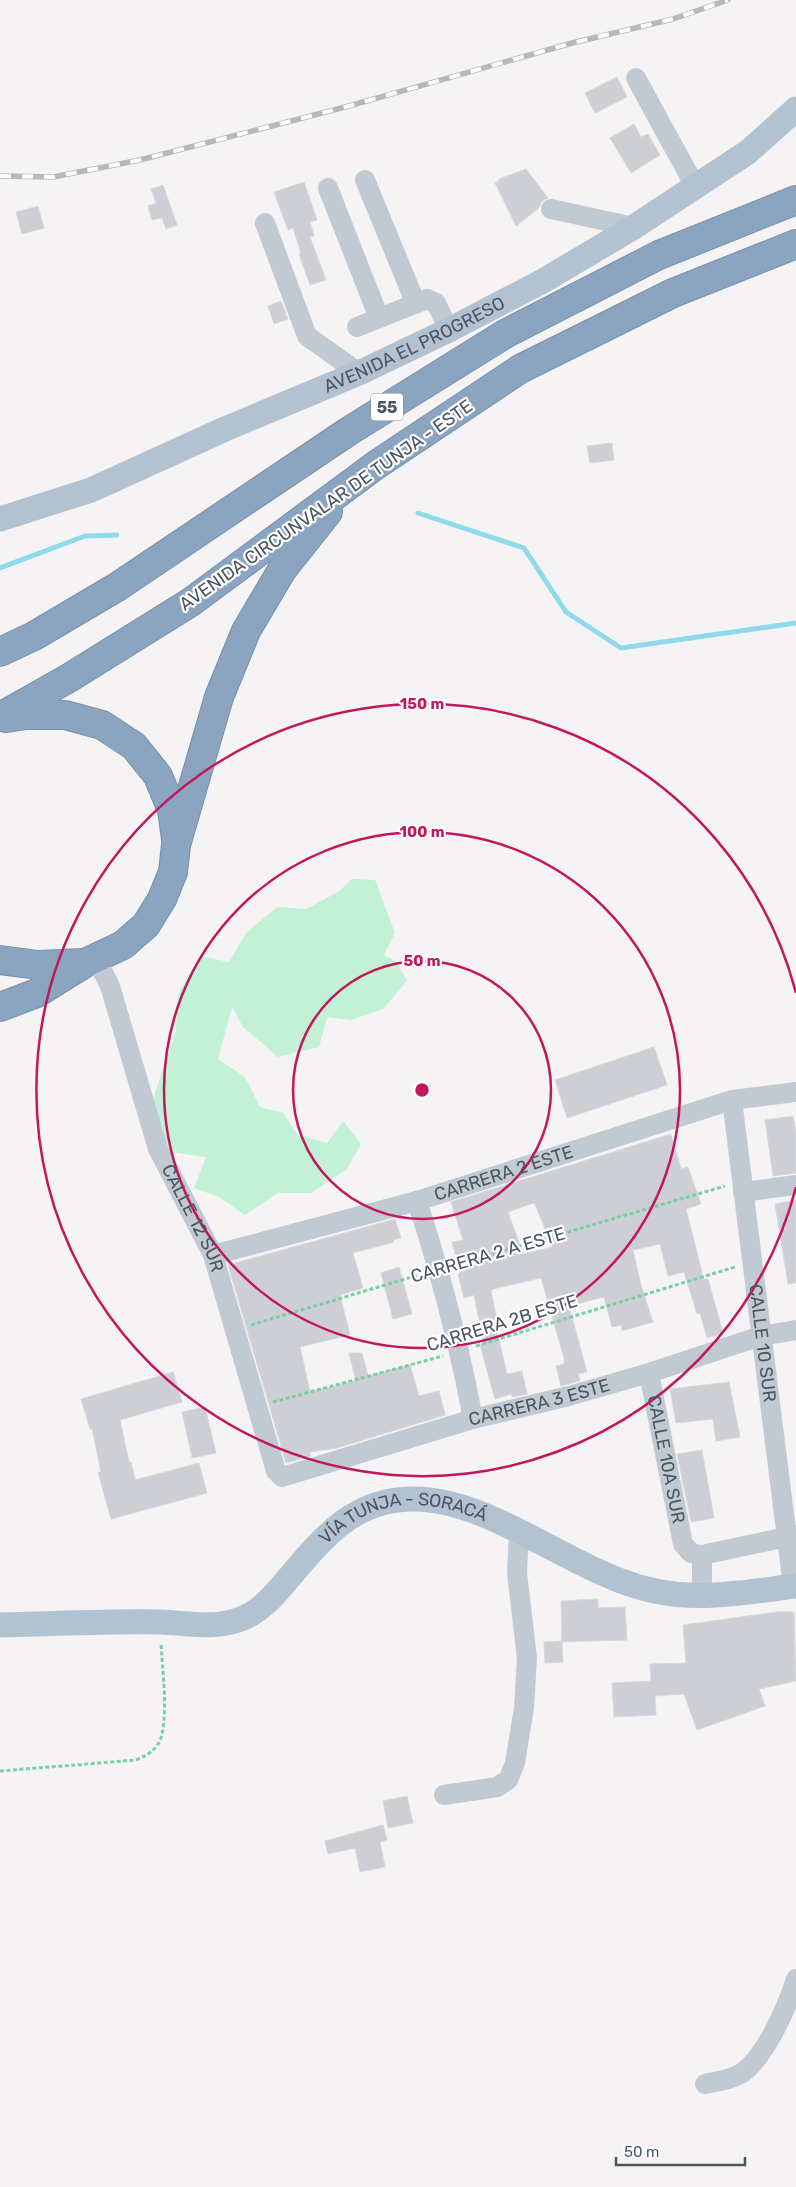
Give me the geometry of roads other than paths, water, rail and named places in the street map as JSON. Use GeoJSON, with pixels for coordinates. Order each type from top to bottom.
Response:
{"type":"FeatureCollection","features":[{"type":"Feature","properties":{"kind":"highway","name":"55"},"geometry":{"type":"LineString","coordinates":[[0,652],[34,636],[117,587],[349,431],[505,334],[659,255],[796,200]]}},
{"type":"Feature","properties":{"kind":"highway","name":"AVENIDA CIRCUNVALAR DE TUNJA - ESTE"},"geometry":{"type":"LineString","coordinates":[[0,718],[70,678],[191,602],[376,465],[520,369],[673,293],[796,244]]}},
{"type":"Feature","properties":{"kind":"highway"},"geometry":{"type":"LineString","coordinates":[[0,1007],[37,993],[91,961],[123,945],[146,925],[162,899],[173,872],[176,845],[219,697],[246,632],[282,570],[314,528],[376,465]]}},
{"type":"Feature","properties":{"kind":"highway"},"geometry":{"type":"LineString","coordinates":[[0,718],[64,714],[102,726],[134,746],[158,776],[172,810],[176,845]]}},
{"type":"Feature","properties":{"kind":"highway"},"geometry":{"type":"LineString","coordinates":[[0,960],[38,965],[91,961]]}},
{"type":"Feature","properties":{"kind":"main road","name":"AVENIDA EL PROGRESO"},"geometry":{"type":"LineString","coordinates":[[0,519],[91,490],[225,429],[359,373],[449,330],[543,281],[696,188],[748,152],[796,109]]}},
{"type":"Feature","properties":{"kind":"main road","name":"VÍA TUNJA - SORACÁ"},"geometry":{"type":"LineString","coordinates":[[0,1625],[160,1622],[212,1626],[237,1621],[253,1614],[269,1600],[329,1533],[352,1516],[381,1501],[414,1499],[451,1504],[496,1520],[621,1581],[669,1595],[722,1596],[795,1586]]}},
{"type":"Feature","properties":{"kind":"street"},"geometry":{"type":"LineString","coordinates":[[636,78],[696,188]]}},
{"type":"Feature","properties":{"kind":"street"},"geometry":{"type":"LineString","coordinates":[[365,180],[416,304]]}},
{"type":"Feature","properties":{"kind":"street"},"geometry":{"type":"LineString","coordinates":[[328,188],[379,318]]}},
{"type":"Feature","properties":{"kind":"street"},"geometry":{"type":"LineString","coordinates":[[551,209],[634,227]]}},
{"type":"Feature","properties":{"kind":"street"},"geometry":{"type":"LineString","coordinates":[[264,223],[307,336],[359,373]]}},
{"type":"Feature","properties":{"kind":"street"},"geometry":{"type":"LineString","coordinates":[[357,327],[427,299],[436,303],[449,330]]}},
{"type":"Feature","properties":{"kind":"street","name":"CALLE 12 SUR"},"geometry":{"type":"LineString","coordinates":[[91,961],[110,986],[158,1149],[213,1255],[276,1471],[282,1477]]}},
{"type":"Feature","properties":{"kind":"street","name":"CARRERA 2 ESTE"},"geometry":{"type":"LineString","coordinates":[[213,1255],[417,1201],[732,1100],[796,1092]]}},
{"type":"Feature","properties":{"kind":"street","name":"CALLE 10 SUR"},"geometry":{"type":"LineString","coordinates":[[732,1100],[761,1336],[791,1536],[795,1586]]}},
{"type":"Feature","properties":{"kind":"street"},"geometry":{"type":"LineString","coordinates":[[742,1187],[796,1185]]}},
{"type":"Feature","properties":{"kind":"street"},"geometry":{"type":"LineString","coordinates":[[417,1201],[440,1269],[460,1351],[472,1419]]}},
{"type":"Feature","properties":{"kind":"street","name":"CARRERA 3 ESTE"},"geometry":{"type":"LineString","coordinates":[[282,1477],[472,1419],[569,1396],[649,1373],[761,1336],[796,1330]]}},
{"type":"Feature","properties":{"kind":"street","name":"CALLE 10A SUR"},"geometry":{"type":"LineString","coordinates":[[649,1373],[683,1544],[691,1553],[702,1555]]}},
{"type":"Feature","properties":{"kind":"street"},"geometry":{"type":"LineString","coordinates":[[444,1796],[497,1787],[508,1780],[515,1763],[524,1708],[527,1658],[517,1573],[519,1532]]}},
{"type":"Feature","properties":{"kind":"street"},"geometry":{"type":"LineString","coordinates":[[702,1596],[702,1555],[791,1536]]}},
{"type":"Feature","properties":{"kind":"street"},"geometry":{"type":"LineString","coordinates":[[705,2084],[731,2079],[743,2072],[754,2061],[780,2020],[796,1979]]}},
{"type":"Feature","properties":{"kind":"waterway"},"geometry":{"type":"LineString","coordinates":[[418,513],[524,548],[566,612],[621,648],[796,623]]}},
{"type":"Feature","properties":{"kind":"waterway"},"geometry":{"type":"LineString","coordinates":[[0,568],[85,536],[117,535]]}},
{"type":"Feature","properties":{"kind":"railway"},"geometry":{"type":"LineString","coordinates":[[0,176],[53,177],[140,160],[349,106],[572,43],[673,19],[728,0]]}}]}
